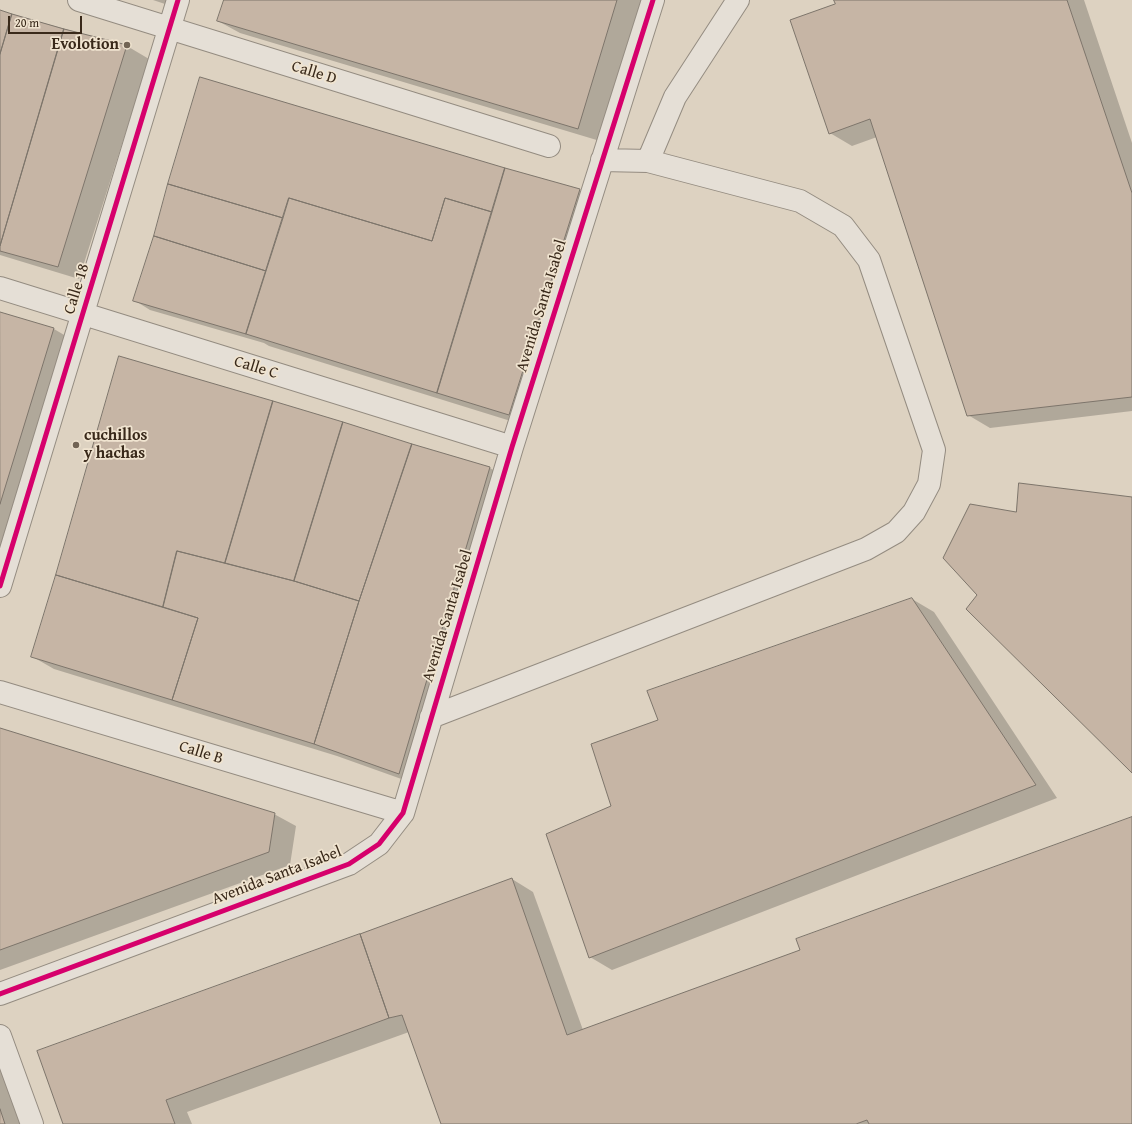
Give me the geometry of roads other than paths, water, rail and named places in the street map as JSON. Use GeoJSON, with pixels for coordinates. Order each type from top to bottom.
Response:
{"type":"FeatureCollection","features":[{"type":"Feature","properties":{"kind":"street","name":"Calle D"},"geometry":{"type":"LineString","coordinates":[[79,0],[549,146]]}},
{"type":"Feature","properties":{"kind":"street","name":"Calle 18"},"geometry":{"type":"LineString","coordinates":[[0,586],[178,0]]}},
{"type":"Feature","properties":{"kind":"street","name":"Avenida Santa Isabel"},"geometry":{"type":"LineString","coordinates":[[0,994],[349,864],[379,844],[403,813],[512,447],[653,0]]}},
{"type":"Feature","properties":{"kind":"street"},"geometry":{"type":"LineString","coordinates":[[648,160],[675,97],[738,0]]}},
{"type":"Feature","properties":{"kind":"street"},"geometry":{"type":"LineString","coordinates":[[431,718],[866,549],[896,532],[914,512],[930,484],[934,450],[930,436],[869,260],[843,226],[800,201],[648,160],[602,160]]}},
{"type":"Feature","properties":{"kind":"street","name":"Calle C"},"geometry":{"type":"LineString","coordinates":[[0,288],[512,447]]}},
{"type":"Feature","properties":{"kind":"street","name":"Calle B"},"geometry":{"type":"LineString","coordinates":[[0,692],[403,813]]}},
{"type":"Feature","properties":{"kind":"street"},"geometry":{"type":"LineString","coordinates":[[0,1036],[32,1124]]}},
{"type":"Feature","properties":{"kind":"place","name":"Evolotion"},"geometry":{"type":"Point","coordinates":[127,45]}},
{"type":"Feature","properties":{"kind":"place","name":"cuchillos y hachas"},"geometry":{"type":"Point","coordinates":[76,445]}}]}
